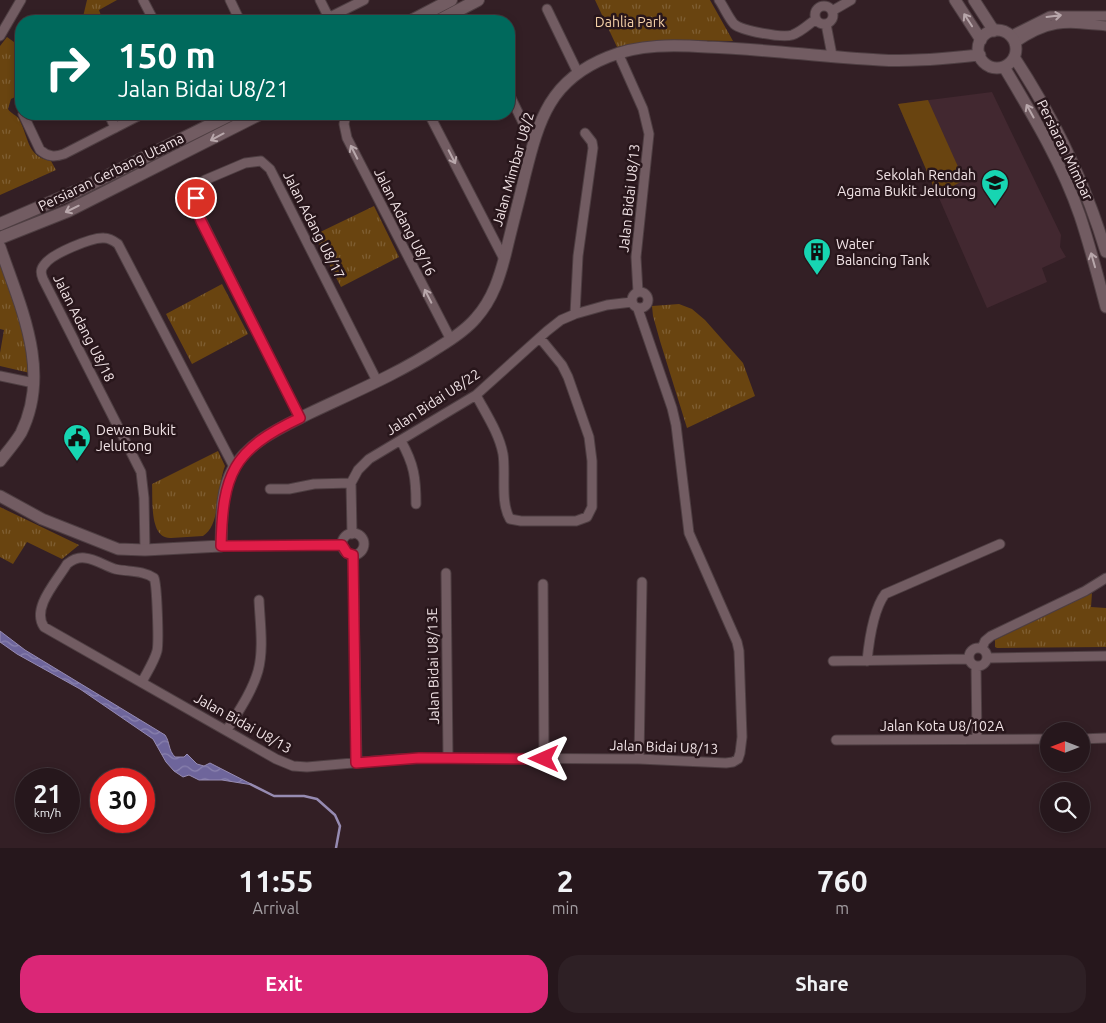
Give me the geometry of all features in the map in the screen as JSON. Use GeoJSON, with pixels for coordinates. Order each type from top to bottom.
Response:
{"type":"FeatureCollection","features":[{"type":"Feature","properties":{"kind":"main road"},"geometry":{"type":"LineString","coordinates":[[422,15],[451,0]]}},
{"type":"Feature","properties":{"kind":"main road"},"geometry":{"type":"LineString","coordinates":[[449,15],[475,1]]}},
{"type":"Feature","properties":{"kind":"main road","name":"Persiaran Gerbang Utama"},"geometry":{"type":"LineString","coordinates":[[0,224],[77,191],[220,120]]}},
{"type":"Feature","properties":{"kind":"main road","name":"Persiaran Gerbang Utama"},"geometry":{"type":"LineString","coordinates":[[0,238],[68,212],[248,120]]}},
{"type":"Feature","properties":{"kind":"street"},"geometry":{"type":"LineString","coordinates":[[0,36],[21,0]]}},
{"type":"Feature","properties":{"kind":"street"},"geometry":{"type":"LineString","coordinates":[[144,0],[151,15]]}},
{"type":"Feature","properties":{"kind":"street"},"geometry":{"type":"LineString","coordinates":[[230,0],[237,15]]}},
{"type":"Feature","properties":{"kind":"street"},"geometry":{"type":"LineString","coordinates":[[320,0],[325,15]]}},
{"type":"Feature","properties":{"kind":"street"},"geometry":{"type":"LineString","coordinates":[[334,15],[364,0]]}},
{"type":"Feature","properties":{"kind":"street"},"geometry":{"type":"LineString","coordinates":[[719,0],[734,24],[749,30],[793,35],[816,19]]}},
{"type":"Feature","properties":{"kind":"street"},"geometry":{"type":"LineString","coordinates":[[832,11],[851,0]]}},
{"type":"Feature","properties":{"kind":"street"},"geometry":{"type":"LineString","coordinates":[[955,0],[981,40]]}},
{"type":"Feature","properties":{"kind":"street"},"geometry":{"type":"LineString","coordinates":[[974,0],[994,31]]}},
{"type":"Feature","properties":{"kind":"street"},"geometry":{"type":"LineString","coordinates":[[819,3],[832,11],[832,19],[826,24],[819,23],[816,19],[816,10],[819,3]]}},
{"type":"Feature","properties":{"kind":"street"},"geometry":{"type":"LineString","coordinates":[[547,9],[578,73]]}},
{"type":"Feature","properties":{"kind":"street"},"geometry":{"type":"LineString","coordinates":[[1012,39],[1050,16],[1106,16]]}},
{"type":"Feature","properties":{"kind":"street"},"geometry":{"type":"LineString","coordinates":[[1012,39],[1050,25],[1076,23],[1106,26]]}},
{"type":"Feature","properties":{"kind":"street"},"geometry":{"type":"LineString","coordinates":[[826,24],[832,55]]}},
{"type":"Feature","properties":{"kind":"street"},"geometry":{"type":"LineString","coordinates":[[1000,30],[1012,39],[1014,57],[1004,67],[992,67],[982,61],[979,44],[981,40],[984,35],[1000,30]]}},
{"type":"Feature","properties":{"kind":"street","name":"Jalan Mimbar U8/2"},"geometry":{"type":"LineString","coordinates":[[221,546],[224,497],[234,467],[252,447],[269,433],[414,363],[451,340],[468,326],[484,308],[493,293],[504,259],[533,143],[543,114],[565,84],[578,73],[618,53],[652,47],[733,48],[913,61],[980,55]]}},
{"type":"Feature","properties":{"kind":"street","name":"Jalan Bidai U8/13"},"geometry":{"type":"LineString","coordinates":[[618,53],[643,109],[649,134],[649,151],[636,257],[638,292]]}},
{"type":"Feature","properties":{"kind":"street","name":"Persiaran Mimbar"},"geometry":{"type":"LineString","coordinates":[[1014,57],[1065,143],[1087,195],[1106,252]]}},
{"type":"Feature","properties":{"kind":"street","name":"Persiaran Mimbar"},"geometry":{"type":"LineString","coordinates":[[1004,67],[1042,133],[1075,204],[1086,235],[1106,308]]}},
{"type":"Feature","properties":{"kind":"street"},"geometry":{"type":"LineString","coordinates":[[515,106],[533,143]]}},
{"type":"Feature","properties":{"kind":"street"},"geometry":{"type":"LineString","coordinates":[[26,120],[40,150],[44,154],[51,156],[64,154],[130,120]]}},
{"type":"Feature","properties":{"kind":"street"},"geometry":{"type":"LineString","coordinates":[[112,120],[115,128]]}},
{"type":"Feature","properties":{"kind":"street","name":"Jalan Adang U8/16"},"geometry":{"type":"LineString","coordinates":[[345,120],[347,138],[451,340]]}},
{"type":"Feature","properties":{"kind":"street"},"geometry":{"type":"LineString","coordinates":[[432,120],[504,259]]}},
{"type":"Feature","properties":{"kind":"street"},"geometry":{"type":"LineString","coordinates":[[575,314],[578,256],[593,148],[592,142],[585,133]]}},
{"type":"Feature","properties":{"kind":"street","name":"Jalan Adang U8/17"},"geometry":{"type":"LineString","coordinates":[[300,418],[198,213],[197,191],[205,180],[253,161],[262,161],[270,169],[377,381]]}},
{"type":"Feature","properties":{"kind":"street","name":"Jalan Adang U8/18"},"geometry":{"type":"LineString","coordinates":[[145,550],[144,489],[141,472],[43,279],[41,270],[44,264],[56,255],[96,238],[109,238],[118,244],[234,467]]}},
{"type":"Feature","properties":{"kind":"street"},"geometry":{"type":"LineString","coordinates":[[0,246],[28,328],[34,359],[34,386],[31,407],[21,432],[0,460]]}},
{"type":"Feature","properties":{"kind":"street"},"geometry":{"type":"LineString","coordinates":[[638,292],[647,295],[648,302],[645,307],[635,305],[633,296],[638,292]]}},
{"type":"Feature","properties":{"kind":"street","name":"Jalan Bidai U8/22"},"geometry":{"type":"LineString","coordinates":[[351,483],[358,470],[369,459],[476,395],[553,325],[575,314],[607,305],[635,305]]}},
{"type":"Feature","properties":{"kind":"street","name":"Jalan Bidai U8/13"},"geometry":{"type":"LineString","coordinates":[[142,682],[158,647],[157,587],[154,578],[145,573],[114,568],[83,557],[67,564],[40,610],[41,623],[44,627],[276,759],[293,766],[307,767],[398,759],[448,758],[639,759],[733,762],[738,759],[742,737],[738,642],[689,533],[676,425],[672,408],[635,305]]}},
{"type":"Feature","properties":{"kind":"street"},"geometry":{"type":"LineString","coordinates":[[476,395],[497,433],[501,445],[506,509],[510,519],[521,521],[576,521],[587,517],[592,507],[592,461],[589,436],[568,377],[562,365],[540,338]]}},
{"type":"Feature","properties":{"kind":"street"},"geometry":{"type":"LineString","coordinates":[[2,377],[20,379],[34,386]]}},
{"type":"Feature","properties":{"kind":"street"},"geometry":{"type":"LineString","coordinates":[[401,441],[415,473],[416,504]]}},
{"type":"Feature","properties":{"kind":"street"},"geometry":{"type":"LineString","coordinates":[[270,489],[289,489],[314,484],[351,483],[352,534]]}},
{"type":"Feature","properties":{"kind":"street"},"geometry":{"type":"LineString","coordinates":[[0,496],[42,519],[110,546],[127,550],[221,546],[342,545]]}},
{"type":"Feature","properties":{"kind":"street"},"geometry":{"type":"LineString","coordinates":[[342,545],[344,539],[352,534]]}},
{"type":"Feature","properties":{"kind":"street"},"geometry":{"type":"LineString","coordinates":[[342,545],[347,553],[353,555],[362,550],[363,544],[358,536],[352,534]]}},
{"type":"Feature","properties":{"kind":"street"},"geometry":{"type":"LineString","coordinates":[[867,660],[869,639],[880,600],[885,594],[1000,544]]}},
{"type":"Feature","properties":{"kind":"street"},"geometry":{"type":"LineString","coordinates":[[353,555],[356,763]]}},
{"type":"Feature","properties":{"kind":"street","name":"Jalan Bidai U8/13E"},"geometry":{"type":"LineString","coordinates":[[446,573],[448,758]]}},
{"type":"Feature","properties":{"kind":"street"},"geometry":{"type":"LineString","coordinates":[[982,648],[985,641],[991,636],[1106,578]]}},
{"type":"Feature","properties":{"kind":"street"},"geometry":{"type":"LineString","coordinates":[[639,759],[642,582]]}},
{"type":"Feature","properties":{"kind":"street"},"geometry":{"type":"LineString","coordinates":[[543,584],[544,759]]}},
{"type":"Feature","properties":{"kind":"street"},"geometry":{"type":"LineString","coordinates":[[227,730],[258,672],[260,652],[259,600]]}},
{"type":"Feature","properties":{"kind":"street"},"geometry":{"type":"LineString","coordinates":[[976,648],[982,648],[988,658],[983,665],[976,666],[969,659],[971,651],[976,648]]}},
{"type":"Feature","properties":{"kind":"street"},"geometry":{"type":"LineString","coordinates":[[988,658],[1106,656]]}},
{"type":"Feature","properties":{"kind":"street"},"geometry":{"type":"LineString","coordinates":[[833,661],[969,659]]}},
{"type":"Feature","properties":{"kind":"street"},"geometry":{"type":"LineString","coordinates":[[976,666],[977,739]]}},
{"type":"Feature","properties":{"kind":"street"},"geometry":{"type":"LineString","coordinates":[[1090,738],[1106,738]]}},
{"type":"Feature","properties":{"kind":"street","name":"Jalan Kota U8/102A"},"geometry":{"type":"LineString","coordinates":[[836,740],[1040,739]]}},
{"type":"Feature","properties":{"kind":"shaded area","name":"Sekolah Rendah Agama Bukit Jelutong"},"geometry":{"type":"Polygon","coordinates":[[[992,92],[1061,235],[1060,247],[1066,257],[1042,268],[1047,282],[987,308],[898,104],[992,92]]]}},
{"type":"Feature","properties":{"kind":"green space"},"geometry":{"type":"Polygon","coordinates":[[[87,0],[117,0],[99,10],[101,15],[83,15],[87,0]]]}},
{"type":"Feature","properties":{"kind":"green space","name":"Dahlia Park"},"geometry":{"type":"Polygon","coordinates":[[[595,0],[710,0],[733,41],[662,40],[617,47],[595,0]]]}},
{"type":"Feature","properties":{"kind":"green space"},"geometry":{"type":"Polygon","coordinates":[[[7,37],[15,43],[15,97],[11,99],[8,109],[15,115],[15,120],[19,120],[33,151],[43,159],[51,161],[56,170],[0,195],[0,46],[7,37]]]}},
{"type":"Feature","properties":{"kind":"green space"},"geometry":{"type":"Polygon","coordinates":[[[928,100],[964,180],[937,195],[898,104],[928,100]]]}},
{"type":"Feature","properties":{"kind":"green space"},"geometry":{"type":"Polygon","coordinates":[[[374,206],[399,257],[341,287],[314,235],[374,206]]]}},
{"type":"Feature","properties":{"kind":"green space"},"geometry":{"type":"Polygon","coordinates":[[[0,256],[25,328],[30,373],[0,366],[4,330],[0,329],[0,256]]]}},
{"type":"Feature","properties":{"kind":"green space"},"geometry":{"type":"Polygon","coordinates":[[[222,284],[248,334],[192,364],[166,314],[222,284]]]}},
{"type":"Feature","properties":{"kind":"green space"},"geometry":{"type":"Polygon","coordinates":[[[679,304],[692,309],[705,320],[743,363],[755,396],[687,428],[660,341],[652,306],[679,304]]]}},
{"type":"Feature","properties":{"kind":"green space"},"geometry":{"type":"Polygon","coordinates":[[[218,451],[225,466],[216,514],[209,531],[203,536],[164,537],[156,526],[152,484],[218,451]]]}},
{"type":"Feature","properties":{"kind":"green space"},"geometry":{"type":"Polygon","coordinates":[[[0,507],[79,545],[62,559],[27,542],[13,564],[0,557],[0,507]]]}},
{"type":"Feature","properties":{"kind":"green space"},"geometry":{"type":"Polygon","coordinates":[[[1092,593],[1091,607],[1106,608],[1106,647],[995,647],[995,640],[1092,593]]]}},
{"type":"Feature","properties":{"kind":"water"},"geometry":{"type":"Polygon","coordinates":[[[0,631],[25,650],[165,735],[171,752],[175,757],[184,757],[187,754],[197,764],[204,766],[210,763],[253,785],[222,780],[199,780],[189,775],[183,777],[166,762],[153,739],[80,689],[17,654],[0,642],[0,631]]]}},
{"type":"Feature","properties":{"kind":"waterway"},"geometry":{"type":"LineString","coordinates":[[250,784],[274,796],[304,796],[317,799],[335,815],[340,826],[336,848]]}},
{"type":"Feature","properties":{"kind":"place","name":"Sekolah Rendah Agama Bukit Jelutong"},"geometry":{"type":"Point","coordinates":[995,207]}},
{"type":"Feature","properties":{"kind":"place","name":"Water Balancing Tank"},"geometry":{"type":"Point","coordinates":[817,276]}},
{"type":"Feature","properties":{"kind":"place","name":"Dewan Bukit Jelutong"},"geometry":{"type":"Point","coordinates":[77,462]}},
{"type":"Feature","properties":{"kind":"route"},"geometry":{"type":"LineString","coordinates":[[196,198],[201,221],[300,418],[269,433],[252,447],[234,467],[224,497],[221,546],[342,545],[344,551],[353,555],[356,763],[419,758],[544,759]]}}]}
